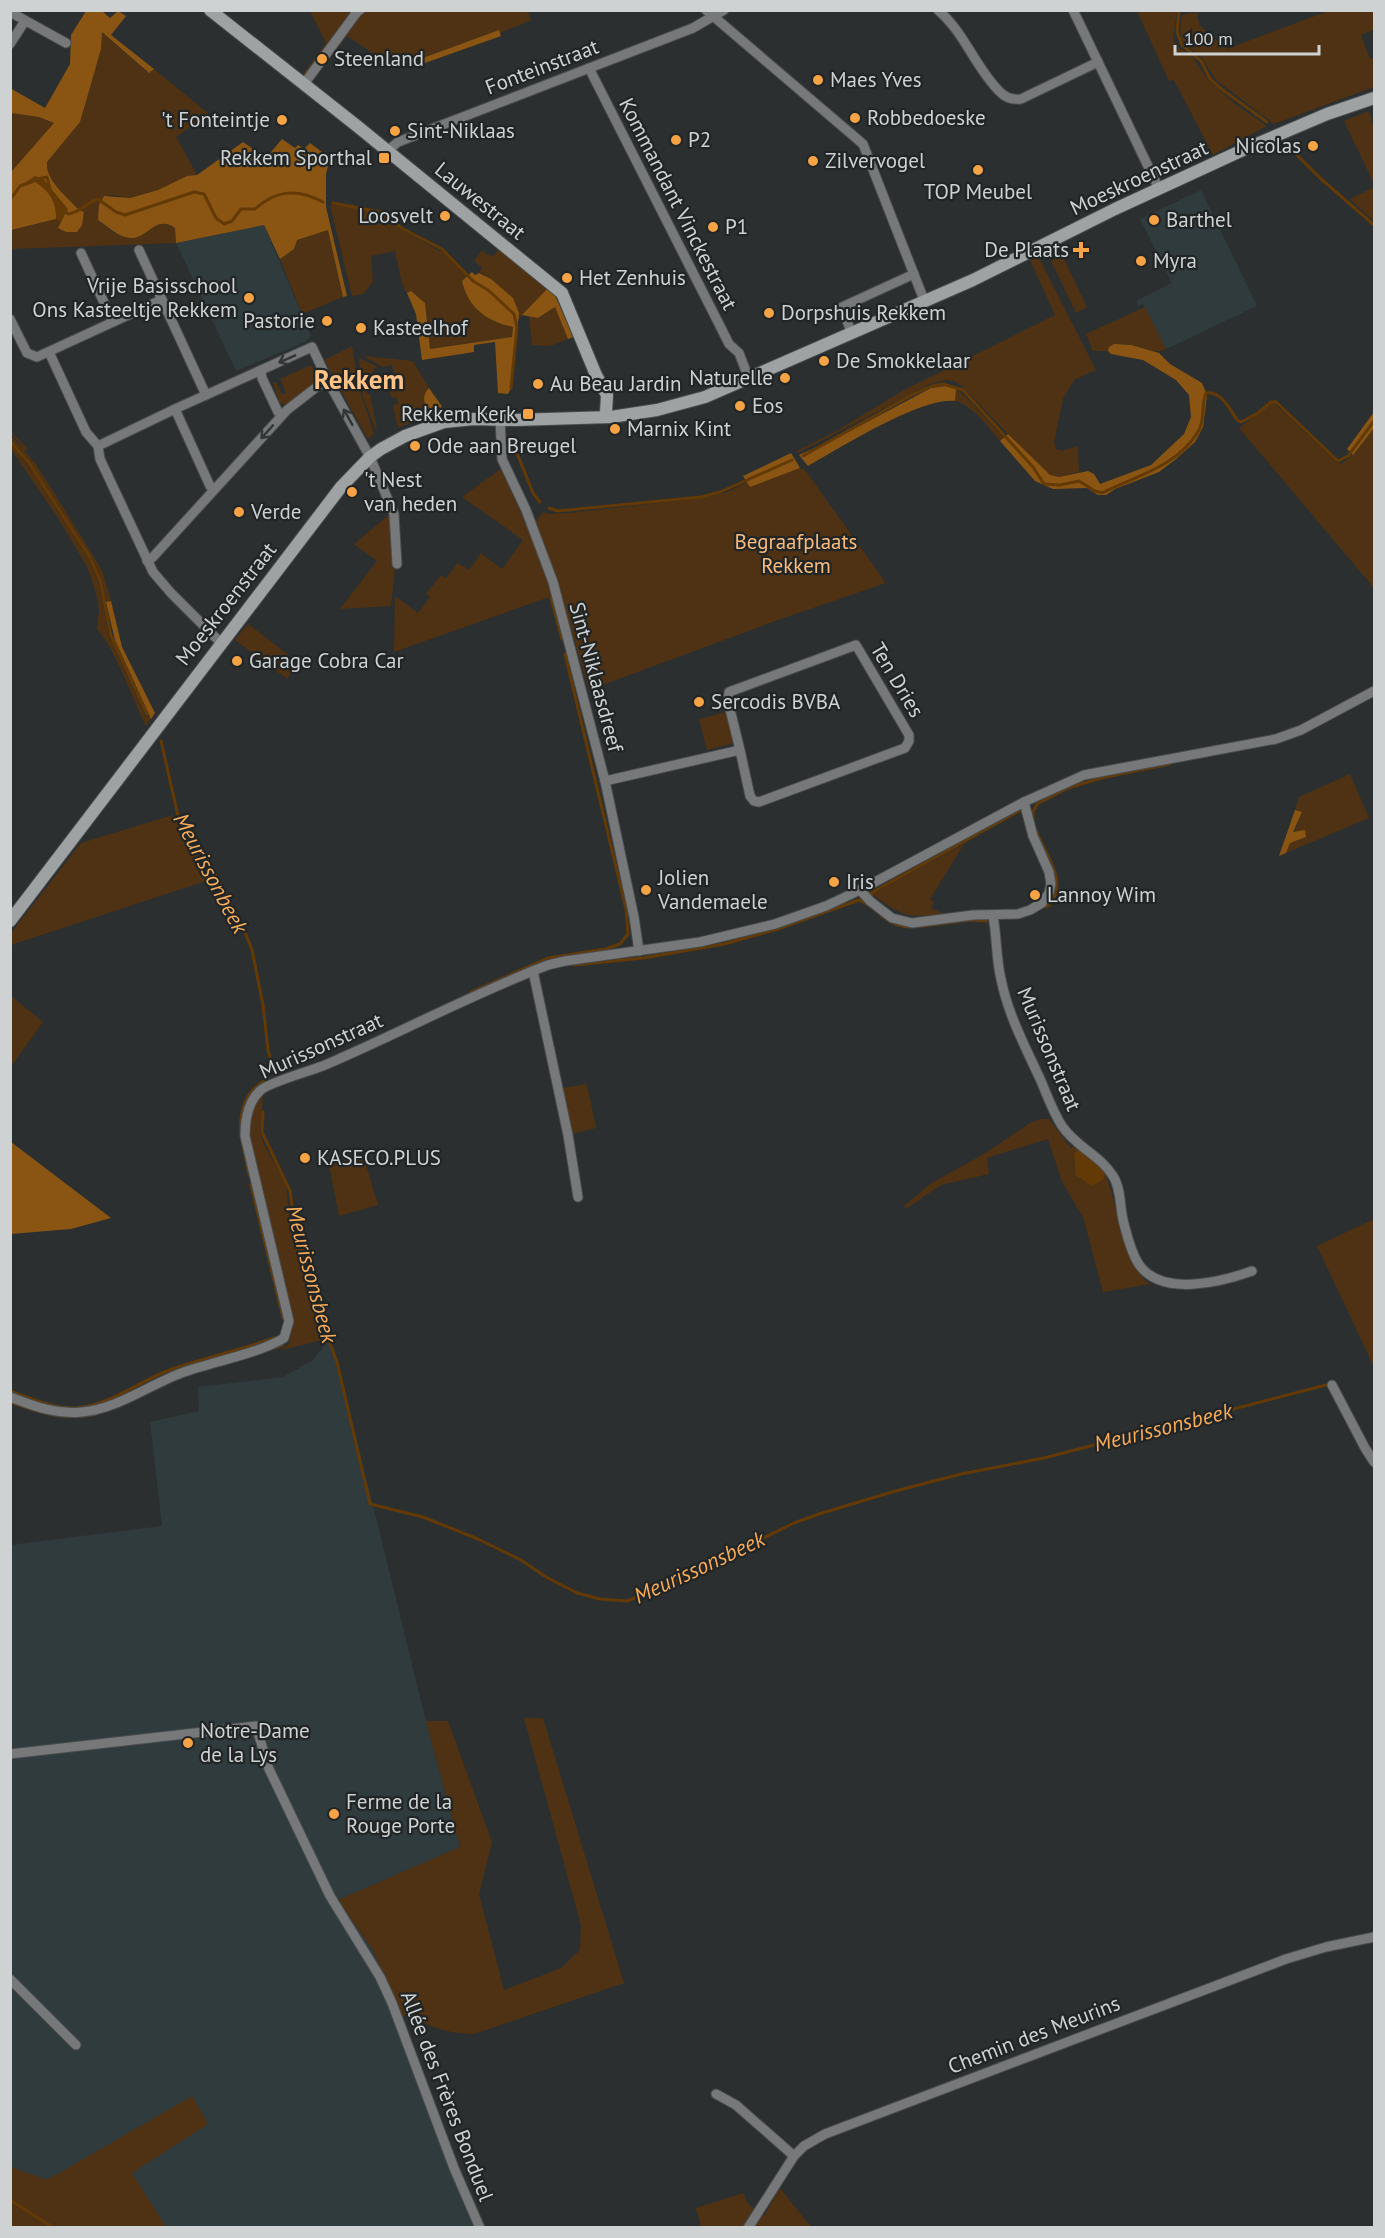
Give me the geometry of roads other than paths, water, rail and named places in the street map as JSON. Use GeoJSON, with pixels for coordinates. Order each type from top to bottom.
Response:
{"type":"FeatureCollection","features":[{"type":"Feature","properties":{"kind":"main road","name":"Lauwestraat"},"geometry":{"type":"LineString","coordinates":[[210,10],[562,293],[596,375],[601,408],[608,415]]}},
{"type":"Feature","properties":{"kind":"main road","name":"Moeskroenstraat"},"geometry":{"type":"LineString","coordinates":[[10,921],[221,643],[369,454],[405,436],[453,420],[608,415],[681,404],[705,397],[973,280],[1159,189],[1286,131],[1374,98]]}},
{"type":"Feature","properties":{"kind":"street"},"geometry":{"type":"LineString","coordinates":[[304,84],[360,10]]}},
{"type":"Feature","properties":{"kind":"street","name":"Fonteinstraat"},"geometry":{"type":"LineString","coordinates":[[387,151],[398,142],[693,28],[709,14],[724,10]]}},
{"type":"Feature","properties":{"kind":"street"},"geometry":{"type":"LineString","coordinates":[[938,10],[950,20],[999,92],[1013,100],[1021,99],[1098,62]]}},
{"type":"Feature","properties":{"kind":"street"},"geometry":{"type":"LineString","coordinates":[[1073,10],[1159,189]]}},
{"type":"Feature","properties":{"kind":"street"},"geometry":{"type":"LineString","coordinates":[[10,12],[66,43]]}},
{"type":"Feature","properties":{"kind":"street"},"geometry":{"type":"LineString","coordinates":[[709,14],[863,144],[924,300]]}},
{"type":"Feature","properties":{"kind":"street"},"geometry":{"type":"LineString","coordinates":[[10,44],[25,21]]}},
{"type":"Feature","properties":{"kind":"street","name":"Kommandant Vinckestraat"},"geometry":{"type":"LineString","coordinates":[[589,68],[718,324],[729,344],[739,353],[749,379]]}},
{"type":"Feature","properties":{"kind":"street"},"geometry":{"type":"LineString","coordinates":[[139,250],[206,395]]}},
{"type":"Feature","properties":{"kind":"street"},"geometry":{"type":"LineString","coordinates":[[81,253],[113,322]]}},
{"type":"Feature","properties":{"kind":"street"},"geometry":{"type":"LineString","coordinates":[[851,332],[842,307],[914,274]]}},
{"type":"Feature","properties":{"kind":"street"},"geometry":{"type":"LineString","coordinates":[[10,319],[27,352],[37,357],[161,300]]}},
{"type":"Feature","properties":{"kind":"street"},"geometry":{"type":"LineString","coordinates":[[98,446],[312,347],[328,381],[369,454],[394,514],[397,564]]}},
{"type":"Feature","properties":{"kind":"street"},"geometry":{"type":"LineString","coordinates":[[49,352],[86,432],[98,446],[100,459],[147,561],[160,581],[221,643]]}},
{"type":"Feature","properties":{"kind":"street"},"geometry":{"type":"LineString","coordinates":[[261,372],[278,412],[282,415]]}},
{"type":"Feature","properties":{"kind":"street"},"geometry":{"type":"LineString","coordinates":[[147,561],[282,415],[318,386],[328,381]]}},
{"type":"Feature","properties":{"kind":"street"},"geometry":{"type":"LineString","coordinates":[[175,409],[210,486],[215,489]]}},
{"type":"Feature","properties":{"kind":"street","name":"Sint-Niklaasdreef"},"geometry":{"type":"LineString","coordinates":[[500,419],[502,459],[526,510],[553,582],[605,781],[634,916],[639,951]]}},
{"type":"Feature","properties":{"kind":"street","name":"Ten Dries"},"geometry":{"type":"LineString","coordinates":[[856,645],[909,735],[905,748],[759,802],[754,801],[750,796],[740,750],[728,701],[729,692],[856,645]]}},
{"type":"Feature","properties":{"kind":"street","name":"Murissonstraat"},"geometry":{"type":"LineString","coordinates":[[10,1397],[52,1411],[84,1412],[120,1401],[183,1372],[284,1338],[289,1321],[245,1136],[246,1120],[252,1102],[264,1088],[325,1065],[533,971],[565,961],[716,939],[765,927],[826,906],[860,890],[1024,802],[1084,775],[1276,739],[1300,730],[1374,690]]}},
{"type":"Feature","properties":{"kind":"street"},"geometry":{"type":"LineString","coordinates":[[605,781],[740,750]]}},
{"type":"Feature","properties":{"kind":"street"},"geometry":{"type":"LineString","coordinates":[[860,890],[884,912],[900,921],[912,923],[974,915],[1018,914],[1030,910],[1042,903],[1049,893],[1051,884],[1049,872],[1033,836],[1024,802]]}},
{"type":"Feature","properties":{"kind":"street","name":"Murissonstraat"},"geometry":{"type":"LineString","coordinates":[[993,916],[1001,981],[1019,1032],[1062,1127],[1081,1146],[1107,1166],[1116,1179],[1130,1246],[1138,1264],[1160,1280],[1185,1284],[1231,1279],[1252,1271]]}},
{"type":"Feature","properties":{"kind":"street"},"geometry":{"type":"LineString","coordinates":[[533,971],[568,1135],[578,1197]]}},
{"type":"Feature","properties":{"kind":"street"},"geometry":{"type":"LineString","coordinates":[[1332,1385],[1374,1462]]}},
{"type":"Feature","properties":{"kind":"street","name":"Allée des Frères Bonduel"},"geometry":{"type":"LineString","coordinates":[[10,1754],[256,1726],[269,1769],[330,1896],[380,1977],[397,2013],[458,2179],[480,2228]]}},
{"type":"Feature","properties":{"kind":"street","name":"Chemin des Meurins"},"geometry":{"type":"LineString","coordinates":[[748,2228],[794,2156],[804,2146],[825,2134],[1286,1959],[1326,1947],[1374,1937]]}},
{"type":"Feature","properties":{"kind":"street"},"geometry":{"type":"LineString","coordinates":[[10,1979],[76,2045]]}},
{"type":"Feature","properties":{"kind":"street"},"geometry":{"type":"LineString","coordinates":[[716,2094],[736,2105],[794,2156]]}},
{"type":"Feature","properties":{"kind":"waterway"},"geometry":{"type":"LineString","coordinates":[[1179,10],[1177,32],[1182,45],[1201,61],[1210,79],[1267,122]]}},
{"type":"Feature","properties":{"kind":"waterway"},"geometry":{"type":"LineString","coordinates":[[1288,146],[1320,178],[1374,225]]}},
{"type":"Feature","properties":{"kind":"waterway"},"geometry":{"type":"LineString","coordinates":[[37,179],[47,177],[51,193]]}},
{"type":"Feature","properties":{"kind":"waterway"},"geometry":{"type":"LineString","coordinates":[[10,200],[20,186],[31,182]]}},
{"type":"Feature","properties":{"kind":"waterway"},"geometry":{"type":"LineString","coordinates":[[64,210],[68,214],[73,213],[98,199],[116,212],[125,215],[194,192],[204,194],[216,218],[224,224],[232,221],[241,209],[255,209],[271,198],[287,193],[296,193],[323,202]]}},
{"type":"Feature","properties":{"kind":"waterway"},"geometry":{"type":"LineString","coordinates":[[333,203],[381,212],[403,229],[442,249],[473,281],[488,290],[514,314],[517,327],[511,388]]}},
{"type":"Feature","properties":{"kind":"waterway"},"geometry":{"type":"LineString","coordinates":[[803,456],[910,396],[932,386],[943,384],[963,390],[1033,467],[1044,484],[1060,485],[1079,481],[1102,493],[1156,469],[1180,453],[1199,430],[1206,393],[1221,398],[1241,422],[1258,413],[1271,402],[1276,402],[1338,461],[1348,456],[1374,421]]}},
{"type":"Feature","properties":{"kind":"waterway","name":"Meurissonbeek"},"geometry":{"type":"LineString","coordinates":[[10,441],[29,463],[89,556],[100,580],[111,636],[147,714]]}},
{"type":"Feature","properties":{"kind":"waterway"},"geometry":{"type":"LineString","coordinates":[[512,441],[533,493],[540,502]]}},
{"type":"Feature","properties":{"kind":"waterway"},"geometry":{"type":"LineString","coordinates":[[549,508],[558,511],[701,497],[720,492],[792,460]]}},
{"type":"Feature","properties":{"kind":"waterway"},"geometry":{"type":"LineString","coordinates":[[551,598],[562,639]]}},
{"type":"Feature","properties":{"kind":"waterway"},"geometry":{"type":"LineString","coordinates":[[471,992],[548,958],[606,949],[620,944],[628,934],[626,909],[565,654]]}},
{"type":"Feature","properties":{"kind":"waterway","name":"Meurissonbeek"},"geometry":{"type":"LineString","coordinates":[[161,741],[179,820],[210,864],[252,950],[263,1005],[268,1050],[275,1075]]}},
{"type":"Feature","properties":{"kind":"waterway"},"geometry":{"type":"LineString","coordinates":[[1033,821],[1033,812],[1037,804],[1068,788],[1101,778],[1170,764]]}},
{"type":"Feature","properties":{"kind":"waterway"},"geometry":{"type":"LineString","coordinates":[[872,897],[871,893],[1021,810]]}},
{"type":"Feature","properties":{"kind":"waterway"},"geometry":{"type":"LineString","coordinates":[[1036,830],[1050,859],[1056,879],[1057,889],[1047,907]]}},
{"type":"Feature","properties":{"kind":"waterway"},"geometry":{"type":"LineString","coordinates":[[574,965],[643,958],[724,944],[778,929],[859,900],[872,907],[887,920],[910,927]]}},
{"type":"Feature","properties":{"kind":"waterway"},"geometry":{"type":"LineString","coordinates":[[916,927],[971,920],[987,921]]}},
{"type":"Feature","properties":{"kind":"waterway"},"geometry":{"type":"LineString","coordinates":[[241,1134],[242,1111],[248,1097],[264,1081]]}},
{"type":"Feature","properties":{"kind":"waterway","name":"Meurissonsbeek"},"geometry":{"type":"LineString","coordinates":[[263,1112],[262,1132],[290,1191],[296,1233],[337,1362],[370,1504],[423,1517],[478,1539],[521,1560],[546,1577],[577,1593],[600,1599],[627,1601],[666,1586],[794,1523],[892,1492],[961,1474],[1044,1458],[1330,1384]]}},
{"type":"Feature","properties":{"kind":"waterway"},"geometry":{"type":"LineString","coordinates":[[242,1141],[249,1175]]}},
{"type":"Feature","properties":{"kind":"waterway"},"geometry":{"type":"LineString","coordinates":[[251,1185],[283,1318]]}},
{"type":"Feature","properties":{"kind":"waterway"},"geometry":{"type":"LineString","coordinates":[[10,1391],[57,1406],[86,1407],[110,1399],[167,1371],[274,1338]]}},
{"type":"Feature","properties":{"kind":"waterway"},"geometry":{"type":"LineString","coordinates":[[274,1348],[283,1345]]}},
{"type":"Feature","properties":{"kind":"waterway"},"geometry":{"type":"LineString","coordinates":[[10,1402],[53,1415],[74,1417],[96,1414]]}},
{"type":"Feature","properties":{"kind":"waterway"},"geometry":{"type":"LineString","coordinates":[[10,2200],[54,2228]]}},
{"type":"Feature","properties":{"kind":"place","name":"Steenland"},"geometry":{"type":"Point","coordinates":[322,59]}},
{"type":"Feature","properties":{"kind":"place","name":"Maes Yves"},"geometry":{"type":"Point","coordinates":[818,80]}},
{"type":"Feature","properties":{"kind":"place","name":"Robbedoeske"},"geometry":{"type":"Point","coordinates":[855,118]}},
{"type":"Feature","properties":{"kind":"place","name":"'t Fonteintje"},"geometry":{"type":"Point","coordinates":[282,120]}},
{"type":"Feature","properties":{"kind":"place","name":"Sint-Niklaas"},"geometry":{"type":"Point","coordinates":[395,131]}},
{"type":"Feature","properties":{"kind":"place","name":"P2"},"geometry":{"type":"Point","coordinates":[676,140]}},
{"type":"Feature","properties":{"kind":"place","name":"Nicolas"},"geometry":{"type":"Point","coordinates":[1313,146]}},
{"type":"Feature","properties":{"kind":"place","name":"Rekkem Sporthal"},"geometry":{"type":"Point","coordinates":[384,158]}},
{"type":"Feature","properties":{"kind":"place","name":"Zilvervogel"},"geometry":{"type":"Point","coordinates":[813,161]}},
{"type":"Feature","properties":{"kind":"place","name":"TOP Meubel"},"geometry":{"type":"Point","coordinates":[978,170]}},
{"type":"Feature","properties":{"kind":"place","name":"Loosvelt"},"geometry":{"type":"Point","coordinates":[445,216]}},
{"type":"Feature","properties":{"kind":"place","name":"Barthel"},"geometry":{"type":"Point","coordinates":[1154,220]}},
{"type":"Feature","properties":{"kind":"place","name":"P1"},"geometry":{"type":"Point","coordinates":[713,227]}},
{"type":"Feature","properties":{"kind":"place","name":"De Plaats"},"geometry":{"type":"Point","coordinates":[1081,250]}},
{"type":"Feature","properties":{"kind":"place","name":"Myra"},"geometry":{"type":"Point","coordinates":[1141,261]}},
{"type":"Feature","properties":{"kind":"place","name":"Het Zenhuis"},"geometry":{"type":"Point","coordinates":[567,278]}},
{"type":"Feature","properties":{"kind":"place","name":"Vrije Basisschool Ons Kasteeltje Rekkem"},"geometry":{"type":"Point","coordinates":[249,298]}},
{"type":"Feature","properties":{"kind":"place","name":"Dorpshuis Rekkem"},"geometry":{"type":"Point","coordinates":[769,313]}},
{"type":"Feature","properties":{"kind":"place","name":"Pastorie"},"geometry":{"type":"Point","coordinates":[327,321]}},
{"type":"Feature","properties":{"kind":"place","name":"Kasteelhof"},"geometry":{"type":"Point","coordinates":[361,328]}},
{"type":"Feature","properties":{"kind":"place","name":"De Smokkelaar"},"geometry":{"type":"Point","coordinates":[824,361]}},
{"type":"Feature","properties":{"kind":"place","name":"Naturelle"},"geometry":{"type":"Point","coordinates":[785,378]}},
{"type":"Feature","properties":{"kind":"place","name":"Au Beau Jardin"},"geometry":{"type":"Point","coordinates":[538,384]}},
{"type":"Feature","properties":{"kind":"place","name":"Eos"},"geometry":{"type":"Point","coordinates":[740,406]}},
{"type":"Feature","properties":{"kind":"place","name":"Rekkem Kerk"},"geometry":{"type":"Point","coordinates":[528,414]}},
{"type":"Feature","properties":{"kind":"place","name":"Marnix Kint"},"geometry":{"type":"Point","coordinates":[615,429]}},
{"type":"Feature","properties":{"kind":"place","name":"Ode aan Breugel"},"geometry":{"type":"Point","coordinates":[415,446]}},
{"type":"Feature","properties":{"kind":"place","name":"'t Nest van heden"},"geometry":{"type":"Point","coordinates":[352,492]}},
{"type":"Feature","properties":{"kind":"place","name":"Verde"},"geometry":{"type":"Point","coordinates":[239,512]}},
{"type":"Feature","properties":{"kind":"place","name":"Garage Cobra Car"},"geometry":{"type":"Point","coordinates":[237,661]}},
{"type":"Feature","properties":{"kind":"place","name":"Sercodis BVBA"},"geometry":{"type":"Point","coordinates":[699,702]}},
{"type":"Feature","properties":{"kind":"place","name":"Iris"},"geometry":{"type":"Point","coordinates":[834,882]}},
{"type":"Feature","properties":{"kind":"place","name":"Jolien Vandemaele"},"geometry":{"type":"Point","coordinates":[646,890]}},
{"type":"Feature","properties":{"kind":"place","name":"Lannoy Wim"},"geometry":{"type":"Point","coordinates":[1035,895]}},
{"type":"Feature","properties":{"kind":"place","name":"KASECO.PLUS"},"geometry":{"type":"Point","coordinates":[305,1158]}},
{"type":"Feature","properties":{"kind":"place","name":"Notre-Dame de la Lys"},"geometry":{"type":"Point","coordinates":[188,1743]}},
{"type":"Feature","properties":{"kind":"place","name":"Ferme de la Rouge Porte"},"geometry":{"type":"Point","coordinates":[334,1814]}},
{"type":"Feature","properties":{"kind":"district","name":"Rekkem"},"geometry":{"type":"Point","coordinates":[359,380]}},
{"type":"Feature","properties":{"kind":"park label","name":"Begraafplaats Rekkem"},"geometry":{"type":"Point","coordinates":[796,554]}}]}
